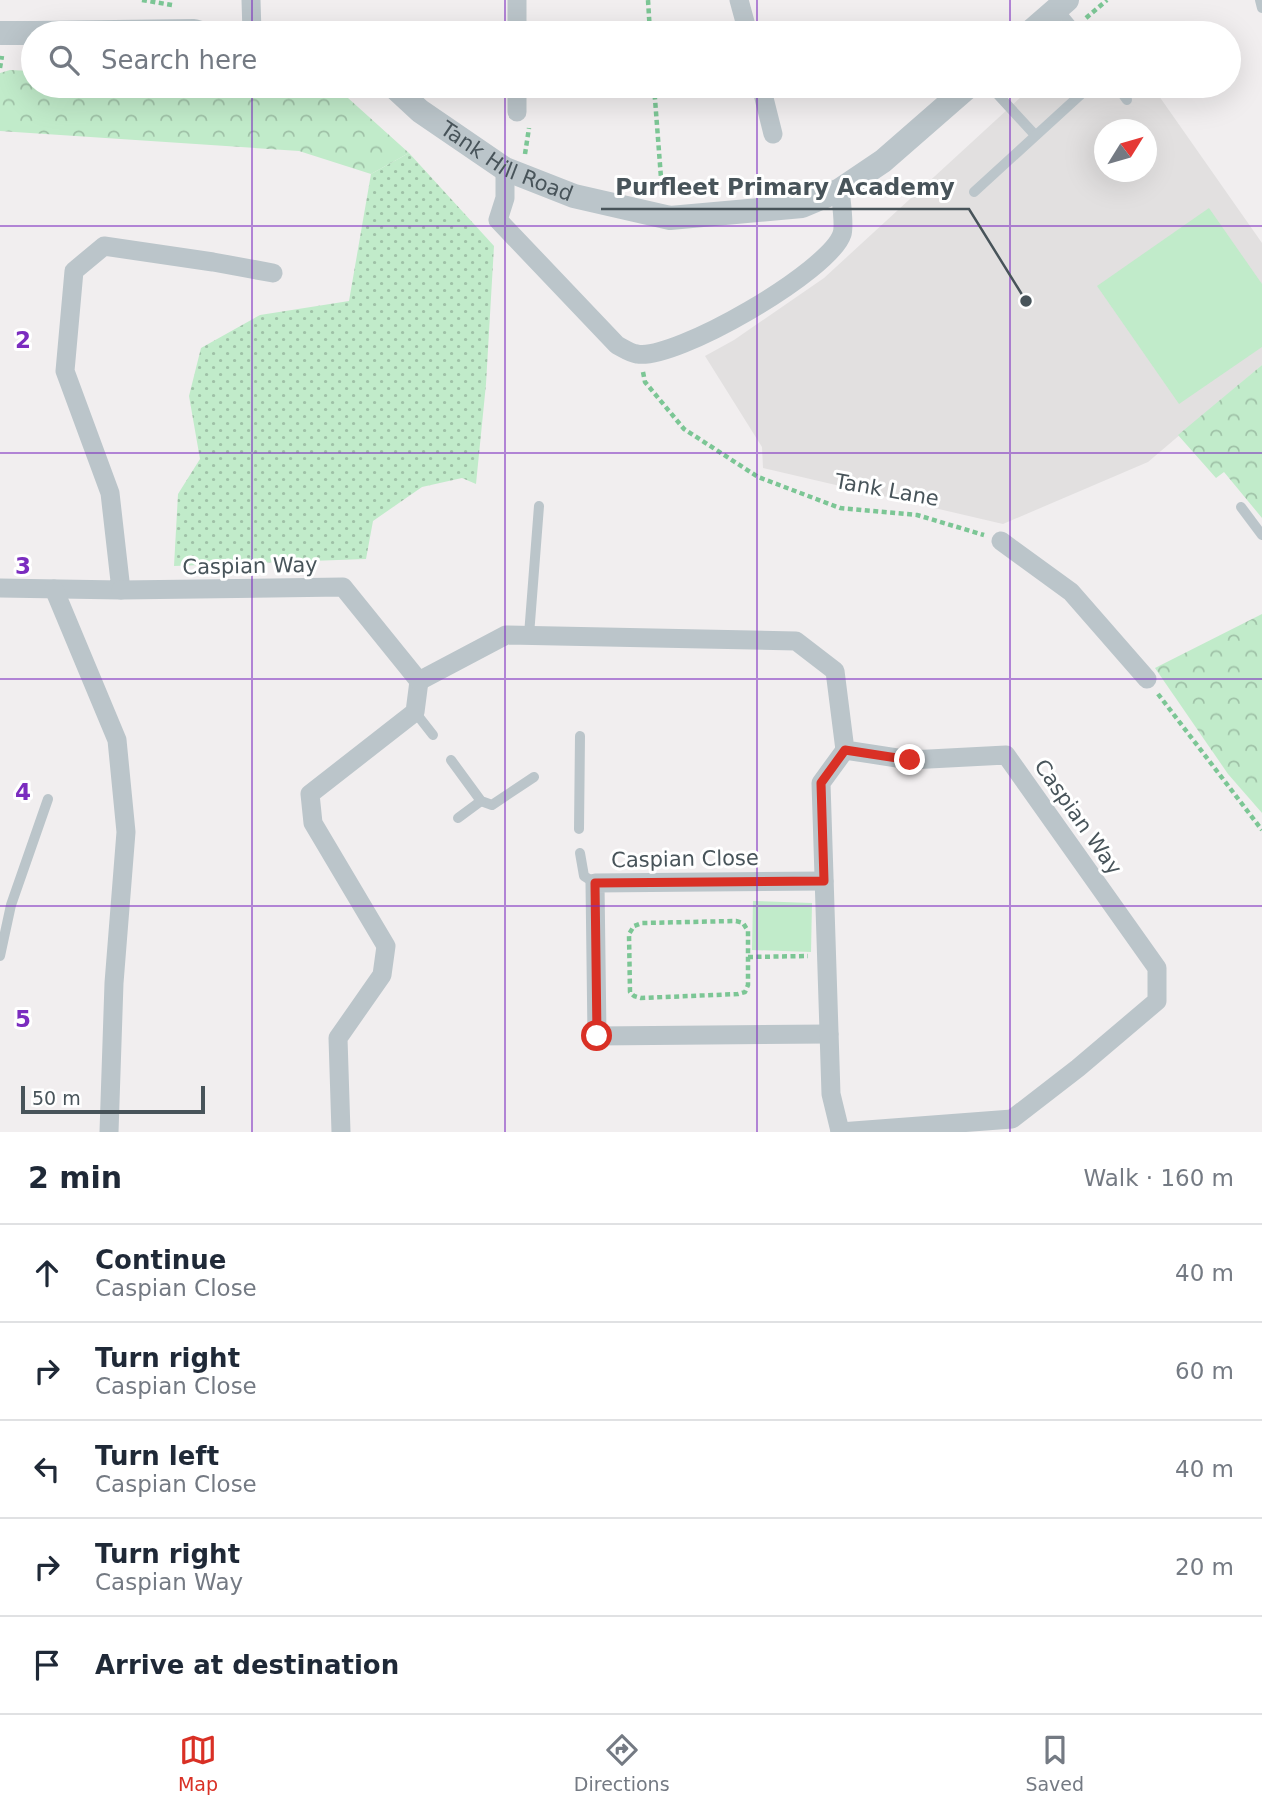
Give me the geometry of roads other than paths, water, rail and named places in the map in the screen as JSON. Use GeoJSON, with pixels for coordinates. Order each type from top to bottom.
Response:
{"type":"FeatureCollection","features":[{"type":"Feature","properties":{"kind":"street"},"geometry":{"type":"LineString","coordinates":[[251,0],[252,21]]}},
{"type":"Feature","properties":{"kind":"street"},"geometry":{"type":"LineString","coordinates":[[517,0],[517,21]]}},
{"type":"Feature","properties":{"kind":"street"},"geometry":{"type":"LineString","coordinates":[[739,0],[745,21]]}},
{"type":"Feature","properties":{"kind":"street"},"geometry":{"type":"LineString","coordinates":[[1043,21],[1062,4]]}},
{"type":"Feature","properties":{"kind":"street"},"geometry":{"type":"LineString","coordinates":[[0,33],[21,33]]}},
{"type":"Feature","properties":{"kind":"street","name":"Tank Hill Road"},"geometry":{"type":"LineString","coordinates":[[405,98],[419,111],[505,169],[574,196],[670,218],[802,206],[840,190],[883,161],[955,98]]}},
{"type":"Feature","properties":{"kind":"street"},"geometry":{"type":"LineString","coordinates":[[517,98],[517,112]]}},
{"type":"Feature","properties":{"kind":"street"},"geometry":{"type":"LineString","coordinates":[[764,98],[773,134]]}},
{"type":"Feature","properties":{"kind":"street"},"geometry":{"type":"LineString","coordinates":[[505,169],[505,198],[498,220],[617,345],[638,355],[677,348],[709,332],[770,298],[821,262],[842,234],[840,190]]}},
{"type":"Feature","properties":{"kind":"street"},"geometry":{"type":"LineString","coordinates":[[0,588],[121,590],[110,493],[65,371],[74,271],[104,246],[273,273]]}},
{"type":"Feature","properties":{"kind":"street"},"geometry":{"type":"LineString","coordinates":[[1001,541],[1071,592],[1147,679]]}},
{"type":"Feature","properties":{"kind":"street","name":"Caspian Way"},"geometry":{"type":"LineString","coordinates":[[121,590],[343,587],[419,681]]}},
{"type":"Feature","properties":{"kind":"street"},"geometry":{"type":"LineString","coordinates":[[54,589],[117,740],[126,832],[114,983],[109,1132]]}},
{"type":"Feature","properties":{"kind":"street"},"geometry":{"type":"LineString","coordinates":[[341,1132],[338,1038],[382,975],[386,946],[313,823],[310,793],[415,712],[419,681],[506,635],[796,641],[835,671],[845,750],[821,783],[831,1094],[840,1131]]}},
{"type":"Feature","properties":{"kind":"street","name":"Caspian Way"},"geometry":{"type":"LineString","coordinates":[[840,1131],[1012,1119],[1157,1001],[1157,968],[1006,755],[910,760],[845,750]]}},
{"type":"Feature","properties":{"kind":"street","name":"Caspian Close"},"geometry":{"type":"LineString","coordinates":[[824,881],[595,883],[597,1036],[829,1034]]}},
{"type":"Feature","properties":{"kind":"lane"},"geometry":{"type":"LineString","coordinates":[[1260,0],[1262,8]]}},
{"type":"Feature","properties":{"kind":"lane"},"geometry":{"type":"LineString","coordinates":[[1062,4],[1071,21]]}},
{"type":"Feature","properties":{"kind":"lane"},"geometry":{"type":"LineString","coordinates":[[1001,98],[1035,135]]}},
{"type":"Feature","properties":{"kind":"lane"},"geometry":{"type":"LineString","coordinates":[[974,192],[1077,98]]}},
{"type":"Feature","properties":{"kind":"lane"},"geometry":{"type":"LineString","coordinates":[[529,635],[539,506]]}},
{"type":"Feature","properties":{"kind":"lane"},"geometry":{"type":"LineString","coordinates":[[1241,507],[1262,535]]}},
{"type":"Feature","properties":{"kind":"lane"},"geometry":{"type":"LineString","coordinates":[[415,712],[433,735]]}},
{"type":"Feature","properties":{"kind":"lane"},"geometry":{"type":"LineString","coordinates":[[579,829],[580,736]]}},
{"type":"Feature","properties":{"kind":"lane"},"geometry":{"type":"LineString","coordinates":[[451,760],[481,801],[492,805],[534,777]]}},
{"type":"Feature","properties":{"kind":"lane"},"geometry":{"type":"LineString","coordinates":[[0,956],[11,905],[48,799]]}},
{"type":"Feature","properties":{"kind":"lane"},"geometry":{"type":"LineString","coordinates":[[458,818],[481,801]]}},
{"type":"Feature","properties":{"kind":"lane"},"geometry":{"type":"LineString","coordinates":[[580,853],[584,876],[595,883]]}},
{"type":"Feature","properties":{"kind":"place","name":"Purfleet Primary Academy"},"geometry":{"type":"Point","coordinates":[1026,301]}}]}
